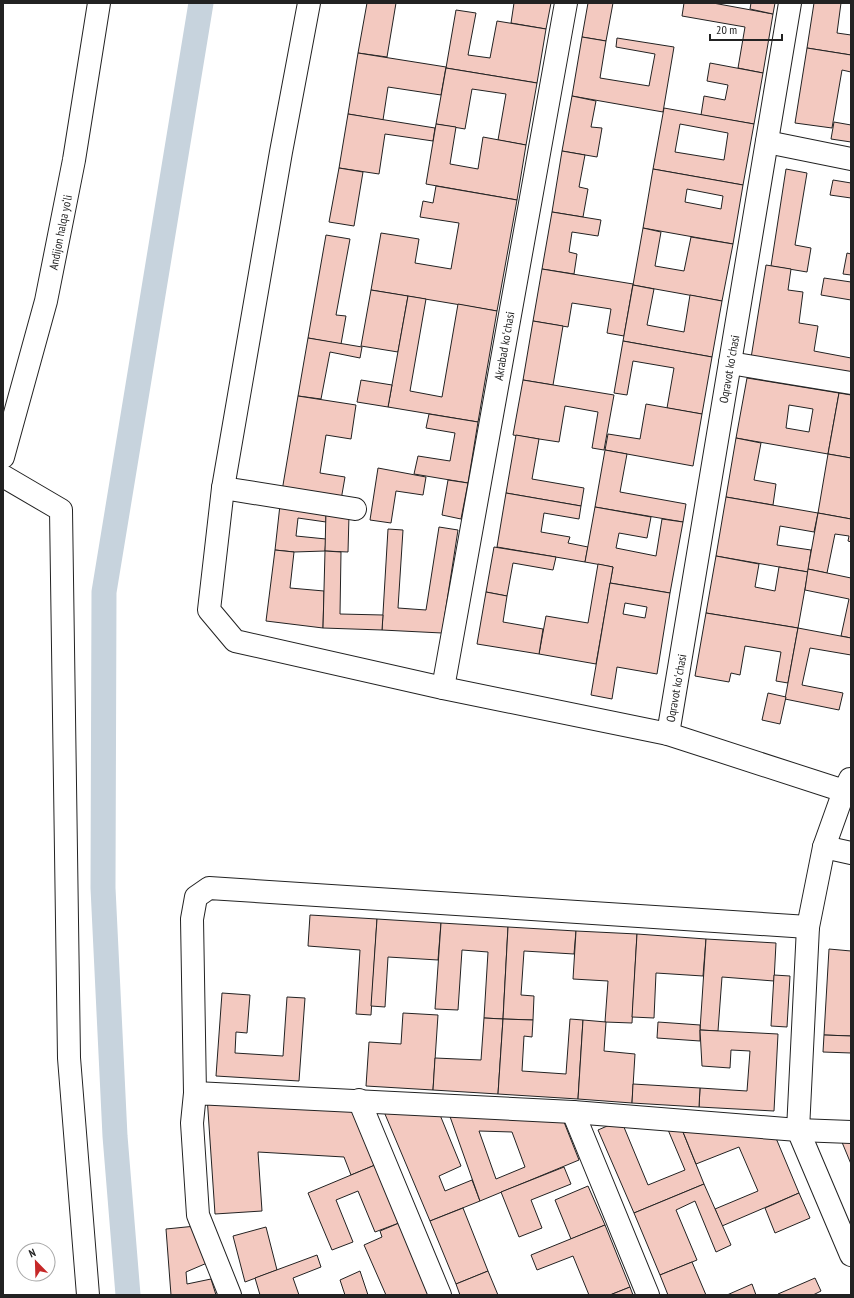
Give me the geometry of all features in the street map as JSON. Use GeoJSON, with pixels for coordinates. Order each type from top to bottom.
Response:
{"type":"FeatureCollection","features":[{"type":"Feature","properties":{"kind":"main road","name":"Andijon halqa yo‘li"},"geometry":{"type":"LineString","coordinates":[[3,457],[46,301],[74,160],[99,3]]}},
{"type":"Feature","properties":{"kind":"main road"},"geometry":{"type":"LineString","coordinates":[[309,3],[279,160],[223,488],[209,610],[235,641],[443,688],[668,734],[848,785],[824,847],[808,927],[798,1130],[851,1255]]}},
{"type":"Feature","properties":{"kind":"main road","name":"Akrabad koʻchasi"},"geometry":{"type":"LineString","coordinates":[[443,688],[566,3]]}},
{"type":"Feature","properties":{"kind":"main road","name":"Oqravot koʻchasi"},"geometry":{"type":"LineString","coordinates":[[668,734],[790,3]]}},
{"type":"Feature","properties":{"kind":"main road"},"geometry":{"type":"LineString","coordinates":[[767,142],[851,160]]}},
{"type":"Feature","properties":{"kind":"main road"},"geometry":{"type":"LineString","coordinates":[[730,363],[851,383]]}},
{"type":"Feature","properties":{"kind":"main road"},"geometry":{"type":"LineString","coordinates":[[3,476],[61,510],[69,1058],[88,1295]]}},
{"type":"Feature","properties":{"kind":"main road"},"geometry":{"type":"LineString","coordinates":[[223,488],[355,509]]}},
{"type":"Feature","properties":{"kind":"main road"},"geometry":{"type":"LineString","coordinates":[[824,847],[851,853]]}},
{"type":"Feature","properties":{"kind":"main road"},"geometry":{"type":"LineString","coordinates":[[230,1295],[198,1215],[192,1122],[195,1093],[192,919],[196,897],[209,888],[808,927]]}},
{"type":"Feature","properties":{"kind":"main road"},"geometry":{"type":"LineString","coordinates":[[195,1093],[359,1100],[573,1112],[798,1130],[851,1132]]}},
{"type":"Feature","properties":{"kind":"main road"},"geometry":{"type":"LineString","coordinates":[[359,1100],[440,1295]]}},
{"type":"Feature","properties":{"kind":"main road"},"geometry":{"type":"LineString","coordinates":[[573,1112],[648,1295]]}},
{"type":"Feature","properties":{"kind":"building"},"geometry":{"type":"Polygon","coordinates":[[[367,3],[396,3],[387,57],[358,53],[367,3]]]}},
{"type":"Feature","properties":{"kind":"building"},"geometry":{"type":"Polygon","coordinates":[[[514,3],[551,3],[546,29],[511,23],[514,3]]]}},
{"type":"Feature","properties":{"kind":"building"},"geometry":{"type":"Polygon","coordinates":[[[588,3],[613,3],[606,41],[582,37],[588,3]]]}},
{"type":"Feature","properties":{"kind":"building"},"geometry":{"type":"Polygon","coordinates":[[[684,3],[713,3],[773,14],[763,73],[738,68],[745,27],[682,16],[684,3]]]}},
{"type":"Feature","properties":{"kind":"building"},"geometry":{"type":"Polygon","coordinates":[[[751,3],[775,3],[773,14],[750,9],[751,3]]]}},
{"type":"Feature","properties":{"kind":"building"},"geometry":{"type":"Polygon","coordinates":[[[814,3],[841,3],[837,33],[851,35],[851,55],[807,48],[814,3]]]}},
{"type":"Feature","properties":{"kind":"building"},"geometry":{"type":"Polygon","coordinates":[[[456,10],[476,13],[468,55],[490,58],[497,21],[546,29],[537,83],[446,68],[456,10]]]}},
{"type":"Feature","properties":{"kind":"building"},"geometry":{"type":"Polygon","coordinates":[[[582,37],[606,41],[600,78],[649,86],[655,54],[616,47],[617,38],[674,47],[663,112],[572,96],[582,37]]]}},
{"type":"Feature","properties":{"kind":"building"},"geometry":{"type":"Polygon","coordinates":[[[807,48],[851,55],[851,72],[842,70],[832,128],[795,123],[807,48]]]}},
{"type":"Feature","properties":{"kind":"building"},"geometry":{"type":"Polygon","coordinates":[[[358,53],[446,67],[441,95],[388,87],[383,120],[348,114],[358,53]]]}},
{"type":"Feature","properties":{"kind":"building"},"geometry":{"type":"Polygon","coordinates":[[[710,63],[763,73],[754,124],[701,115],[704,96],[725,100],[728,85],[707,81],[710,63]]]}},
{"type":"Feature","properties":{"kind":"building"},"geometry":{"type":"Polygon","coordinates":[[[446,68],[537,83],[526,145],[498,140],[506,94],[472,89],[465,129],[436,124],[446,68]]]}},
{"type":"Feature","properties":{"kind":"building"},"geometry":{"type":"Polygon","coordinates":[[[572,96],[596,101],[591,127],[602,128],[597,157],[562,151],[572,96]]]}},
{"type":"Feature","properties":{"kind":"building"},"geometry":{"type":"Polygon","coordinates":[[[664,108],[754,124],[743,185],[653,169],[664,108]],[[680,124],[675,152],[724,160],[728,133],[680,124]]]}},
{"type":"Feature","properties":{"kind":"building"},"geometry":{"type":"Polygon","coordinates":[[[348,114],[435,128],[433,141],[385,134],[379,174],[339,168],[348,114]]]}},
{"type":"Feature","properties":{"kind":"building"},"geometry":{"type":"Polygon","coordinates":[[[834,122],[851,125],[851,142],[831,139],[834,122]]]}},
{"type":"Feature","properties":{"kind":"building"},"geometry":{"type":"Polygon","coordinates":[[[436,124],[456,127],[450,164],[478,169],[483,137],[526,145],[517,200],[426,184],[436,124]]]}},
{"type":"Feature","properties":{"kind":"building"},"geometry":{"type":"Polygon","coordinates":[[[562,151],[585,155],[579,187],[588,189],[583,217],[552,212],[562,151]]]}},
{"type":"Feature","properties":{"kind":"building"},"geometry":{"type":"Polygon","coordinates":[[[339,168],[363,172],[354,226],[329,222],[339,168]]]}},
{"type":"Feature","properties":{"kind":"building"},"geometry":{"type":"Polygon","coordinates":[[[653,169],[743,185],[733,244],[643,228],[653,169]],[[687,189],[685,202],[721,209],[723,196],[687,189]]]}},
{"type":"Feature","properties":{"kind":"building"},"geometry":{"type":"Polygon","coordinates":[[[786,169],[807,173],[795,245],[811,248],[807,272],[771,266],[786,169]]]}},
{"type":"Feature","properties":{"kind":"building"},"geometry":{"type":"Polygon","coordinates":[[[833,180],[851,183],[851,198],[830,195],[833,180]]]}},
{"type":"Feature","properties":{"kind":"building"},"geometry":{"type":"Polygon","coordinates":[[[436,186],[517,200],[497,311],[371,290],[381,233],[419,239],[415,263],[451,269],[459,223],[420,217],[423,201],[433,203],[436,186]]]}},
{"type":"Feature","properties":{"kind":"building"},"geometry":{"type":"Polygon","coordinates":[[[552,212],[601,220],[598,236],[572,232],[569,252],[577,254],[574,274],[542,269],[552,212]]]}},
{"type":"Feature","properties":{"kind":"building"},"geometry":{"type":"Polygon","coordinates":[[[643,228],[661,232],[655,266],[684,271],[691,237],[733,244],[722,301],[633,285],[643,228]]]}},
{"type":"Feature","properties":{"kind":"building"},"geometry":{"type":"Polygon","coordinates":[[[326,235],[350,239],[336,315],[346,316],[341,344],[308,338],[326,235]]]}},
{"type":"Feature","properties":{"kind":"building"},"geometry":{"type":"Polygon","coordinates":[[[847,253],[851,254],[851,275],[843,274],[847,253]]]}},
{"type":"Feature","properties":{"kind":"building"},"geometry":{"type":"Polygon","coordinates":[[[766,265],[791,269],[788,290],[803,292],[799,323],[818,326],[814,351],[851,358],[851,374],[751,358],[766,265]]]}},
{"type":"Feature","properties":{"kind":"building"},"geometry":{"type":"Polygon","coordinates":[[[542,269],[633,284],[624,336],[607,333],[611,309],[572,303],[568,327],[533,321],[542,269]]]}},
{"type":"Feature","properties":{"kind":"building"},"geometry":{"type":"Polygon","coordinates":[[[824,278],[851,282],[851,300],[821,295],[824,278]]]}},
{"type":"Feature","properties":{"kind":"building"},"geometry":{"type":"Polygon","coordinates":[[[633,285],[654,289],[647,325],[684,332],[690,295],[722,301],[712,357],[623,341],[633,285]]]}},
{"type":"Feature","properties":{"kind":"building"},"geometry":{"type":"Polygon","coordinates":[[[371,290],[408,296],[398,352],[361,346],[371,290]]]}},
{"type":"Feature","properties":{"kind":"building"},"geometry":{"type":"Polygon","coordinates":[[[408,296],[426,299],[410,391],[442,397],[458,304],[497,311],[478,422],[388,407],[408,296]]]}},
{"type":"Feature","properties":{"kind":"building"},"geometry":{"type":"Polygon","coordinates":[[[533,321],[563,326],[553,385],[523,380],[533,321]]]}},
{"type":"Feature","properties":{"kind":"building"},"geometry":{"type":"Polygon","coordinates":[[[308,338],[362,347],[360,358],[330,352],[321,399],[298,396],[308,338]]]}},
{"type":"Feature","properties":{"kind":"building"},"geometry":{"type":"Polygon","coordinates":[[[623,341],[712,357],[702,414],[667,408],[674,368],[633,361],[627,395],[614,393],[623,341]]]}},
{"type":"Feature","properties":{"kind":"building"},"geometry":{"type":"Polygon","coordinates":[[[747,378],[839,393],[828,454],[736,438],[747,378]],[[789,405],[786,428],[809,432],[813,409],[789,405]]]}},
{"type":"Feature","properties":{"kind":"building"},"geometry":{"type":"Polygon","coordinates":[[[361,380],[392,385],[388,407],[357,402],[361,380]]]}},
{"type":"Feature","properties":{"kind":"building"},"geometry":{"type":"Polygon","coordinates":[[[523,380],[614,395],[604,450],[592,448],[598,412],[565,406],[559,442],[513,435],[523,380]]]}},
{"type":"Feature","properties":{"kind":"building"},"geometry":{"type":"Polygon","coordinates":[[[839,393],[851,395],[851,458],[828,454],[839,393]]]}},
{"type":"Feature","properties":{"kind":"building"},"geometry":{"type":"Polygon","coordinates":[[[298,396],[356,405],[351,439],[326,435],[320,473],[345,477],[341,500],[282,491],[298,396]]]}},
{"type":"Feature","properties":{"kind":"building"},"geometry":{"type":"Polygon","coordinates":[[[646,404],[702,414],[693,466],[605,450],[608,434],[640,439],[646,404]]]}},
{"type":"Feature","properties":{"kind":"building"},"geometry":{"type":"Polygon","coordinates":[[[429,414],[478,422],[468,483],[414,474],[418,456],[450,461],[455,433],[426,428],[429,414]]]}},
{"type":"Feature","properties":{"kind":"building"},"geometry":{"type":"Polygon","coordinates":[[[516,435],[539,439],[532,479],[584,488],[581,506],[506,493],[516,435]]]}},
{"type":"Feature","properties":{"kind":"building"},"geometry":{"type":"Polygon","coordinates":[[[736,438],[761,443],[754,480],[776,484],[773,505],[726,497],[736,438]]]}},
{"type":"Feature","properties":{"kind":"building"},"geometry":{"type":"Polygon","coordinates":[[[605,450],[627,454],[620,492],[686,504],[683,522],[595,507],[605,450]]]}},
{"type":"Feature","properties":{"kind":"building"},"geometry":{"type":"Polygon","coordinates":[[[828,454],[851,458],[851,519],[818,513],[828,454]]]}},
{"type":"Feature","properties":{"kind":"building"},"geometry":{"type":"Polygon","coordinates":[[[378,468],[426,477],[423,495],[396,491],[391,523],[370,520],[378,468]]]}},
{"type":"Feature","properties":{"kind":"building"},"geometry":{"type":"Polygon","coordinates":[[[448,480],[468,483],[461,519],[442,515],[448,480]]]}},
{"type":"Feature","properties":{"kind":"building"},"geometry":{"type":"Polygon","coordinates":[[[506,493],[581,506],[579,519],[544,513],[541,532],[570,537],[568,543],[588,547],[585,562],[497,547],[506,493]]]}},
{"type":"Feature","properties":{"kind":"building"},"geometry":{"type":"Polygon","coordinates":[[[726,497],[818,513],[814,532],[780,526],[777,545],[811,550],[808,572],[716,556],[726,497]]]}},
{"type":"Feature","properties":{"kind":"building"},"geometry":{"type":"Polygon","coordinates":[[[280,505],[326,511],[326,522],[298,518],[296,536],[326,539],[325,551],[294,552],[275,550],[280,505]]]}},
{"type":"Feature","properties":{"kind":"building"},"geometry":{"type":"Polygon","coordinates":[[[595,507],[651,517],[647,538],[619,533],[616,548],[656,556],[662,519],[683,522],[670,593],[610,583],[613,567],[585,562],[595,507]]]}},
{"type":"Feature","properties":{"kind":"building"},"geometry":{"type":"Polygon","coordinates":[[[326,511],[349,515],[348,552],[325,551],[326,511]]]}},
{"type":"Feature","properties":{"kind":"building"},"geometry":{"type":"Polygon","coordinates":[[[818,513],[851,519],[851,542],[848,541],[849,536],[835,534],[827,573],[808,569],[818,513]]]}},
{"type":"Feature","properties":{"kind":"building"},"geometry":{"type":"Polygon","coordinates":[[[439,527],[458,530],[442,633],[382,630],[388,529],[403,530],[398,608],[426,610],[439,527]]]}},
{"type":"Feature","properties":{"kind":"building"},"geometry":{"type":"Polygon","coordinates":[[[494,547],[556,557],[553,570],[513,563],[507,596],[486,592],[494,547]]]}},
{"type":"Feature","properties":{"kind":"building"},"geometry":{"type":"Polygon","coordinates":[[[275,550],[294,552],[290,588],[324,591],[323,628],[266,621],[275,550]]]}},
{"type":"Feature","properties":{"kind":"building"},"geometry":{"type":"Polygon","coordinates":[[[325,551],[341,552],[340,614],[383,615],[382,630],[323,628],[325,551]]]}},
{"type":"Feature","properties":{"kind":"building"},"geometry":{"type":"Polygon","coordinates":[[[716,556],[759,564],[755,587],[775,591],[779,567],[808,572],[798,628],[706,613],[716,556]]]}},
{"type":"Feature","properties":{"kind":"building"},"geometry":{"type":"Polygon","coordinates":[[[598,564],[613,567],[596,664],[539,654],[546,616],[588,623],[598,564]]]}},
{"type":"Feature","properties":{"kind":"building"},"geometry":{"type":"Polygon","coordinates":[[[808,569],[851,578],[851,638],[841,636],[849,599],[805,590],[808,569]]]}},
{"type":"Feature","properties":{"kind":"building"},"geometry":{"type":"Polygon","coordinates":[[[610,583],[670,593],[657,674],[617,667],[612,699],[591,695],[610,583]],[[625,603],[623,614],[645,618],[647,607],[625,603]]]}},
{"type":"Feature","properties":{"kind":"building"},"geometry":{"type":"Polygon","coordinates":[[[486,592],[507,596],[503,622],[543,629],[539,654],[477,644],[486,592]]]}},
{"type":"Feature","properties":{"kind":"building"},"geometry":{"type":"Polygon","coordinates":[[[706,613],[798,628],[788,683],[776,681],[781,652],[745,646],[740,675],[731,673],[729,682],[695,676],[706,613]]]}},
{"type":"Feature","properties":{"kind":"building"},"geometry":{"type":"Polygon","coordinates":[[[798,628],[851,638],[851,655],[810,648],[802,685],[843,693],[839,710],[785,699],[798,628]]]}},
{"type":"Feature","properties":{"kind":"building"},"geometry":{"type":"Polygon","coordinates":[[[768,693],[786,697],[780,724],[762,720],[768,693]]]}},
{"type":"Feature","properties":{"kind":"building"},"geometry":{"type":"Polygon","coordinates":[[[310,915],[377,919],[371,1015],[356,1014],[360,950],[308,946],[310,915]]]}},
{"type":"Feature","properties":{"kind":"building"},"geometry":{"type":"Polygon","coordinates":[[[377,919],[441,923],[438,960],[388,957],[385,1007],[371,1006],[377,919]]]}},
{"type":"Feature","properties":{"kind":"building"},"geometry":{"type":"Polygon","coordinates":[[[441,923],[508,927],[503,1019],[484,1018],[488,952],[462,950],[458,1010],[435,1009],[441,923]]]}},
{"type":"Feature","properties":{"kind":"building"},"geometry":{"type":"Polygon","coordinates":[[[508,927],[576,931],[574,954],[524,951],[521,995],[534,996],[533,1020],[503,1019],[508,927]]]}},
{"type":"Feature","properties":{"kind":"building"},"geometry":{"type":"Polygon","coordinates":[[[576,931],[637,934],[632,1023],[605,1022],[608,981],[573,979],[576,931]]]}},
{"type":"Feature","properties":{"kind":"building"},"geometry":{"type":"Polygon","coordinates":[[[637,934],[706,939],[703,976],[656,973],[654,1018],[632,1017],[637,934]]]}},
{"type":"Feature","properties":{"kind":"building"},"geometry":{"type":"Polygon","coordinates":[[[706,939],[776,943],[774,981],[722,977],[718,1031],[700,1030],[706,939]]]}},
{"type":"Feature","properties":{"kind":"building"},"geometry":{"type":"Polygon","coordinates":[[[829,949],[851,951],[851,1036],[824,1035],[829,949]]]}},
{"type":"Feature","properties":{"kind":"building"},"geometry":{"type":"Polygon","coordinates":[[[774,975],[790,976],[787,1027],[771,1026],[774,975]]]}},
{"type":"Feature","properties":{"kind":"building"},"geometry":{"type":"Polygon","coordinates":[[[222,993],[250,995],[247,1033],[236,1032],[235,1053],[283,1056],[287,997],[305,998],[299,1081],[216,1076],[222,993]]]}},
{"type":"Feature","properties":{"kind":"building"},"geometry":{"type":"Polygon","coordinates":[[[403,1013],[438,1015],[433,1090],[366,1086],[369,1042],[401,1044],[403,1013]]]}},
{"type":"Feature","properties":{"kind":"building"},"geometry":{"type":"Polygon","coordinates":[[[484,1018],[503,1019],[498,1094],[433,1090],[435,1058],[481,1060],[484,1018]]]}},
{"type":"Feature","properties":{"kind":"building"},"geometry":{"type":"Polygon","coordinates":[[[503,1019],[533,1020],[532,1037],[524,1036],[522,1071],[566,1074],[570,1019],[583,1020],[578,1099],[498,1094],[503,1019]]]}},
{"type":"Feature","properties":{"kind":"building"},"geometry":{"type":"Polygon","coordinates":[[[583,1020],[606,1022],[604,1051],[635,1054],[632,1103],[578,1099],[583,1020]]]}},
{"type":"Feature","properties":{"kind":"building"},"geometry":{"type":"Polygon","coordinates":[[[658,1022],[700,1025],[700,1041],[657,1038],[658,1022]]]}},
{"type":"Feature","properties":{"kind":"building"},"geometry":{"type":"Polygon","coordinates":[[[700,1030],[778,1034],[774,1111],[699,1107],[700,1088],[747,1091],[750,1051],[731,1050],[730,1068],[702,1066],[700,1030]]]}},
{"type":"Feature","properties":{"kind":"building"},"geometry":{"type":"Polygon","coordinates":[[[824,1035],[851,1036],[851,1053],[823,1052],[824,1035]]]}},
{"type":"Feature","properties":{"kind":"building"},"geometry":{"type":"Polygon","coordinates":[[[633,1084],[700,1088],[699,1107],[632,1103],[633,1084]]]}},
{"type":"Feature","properties":{"kind":"building"},"geometry":{"type":"Polygon","coordinates":[[[207,1096],[350,1104],[375,1165],[351,1175],[344,1157],[258,1152],[262,1211],[215,1214],[207,1096]]]}},
{"type":"Feature","properties":{"kind":"building"},"geometry":{"type":"Polygon","coordinates":[[[382,1107],[438,1110],[461,1166],[439,1176],[445,1191],[472,1180],[480,1201],[430,1221],[382,1107]]]}},
{"type":"Feature","properties":{"kind":"building"},"geometry":{"type":"Polygon","coordinates":[[[448,1111],[562,1117],[579,1160],[480,1201],[448,1111]],[[479,1131],[496,1179],[525,1167],[512,1132],[479,1131]]]}},
{"type":"Feature","properties":{"kind":"building"},"geometry":{"type":"Polygon","coordinates":[[[621,1120],[648,1185],[685,1170],[666,1125],[681,1127],[704,1184],[634,1213],[598,1130],[621,1120]]]}},
{"type":"Feature","properties":{"kind":"building"},"geometry":{"type":"Polygon","coordinates":[[[681,1127],[773,1131],[799,1193],[722,1226],[715,1209],[758,1191],[739,1147],[696,1164],[681,1127]]]}},
{"type":"Feature","properties":{"kind":"building"},"geometry":{"type":"Polygon","coordinates":[[[839,1135],[851,1135],[851,1164],[839,1135]]]}},
{"type":"Feature","properties":{"kind":"building"},"geometry":{"type":"Polygon","coordinates":[[[375,1165],[399,1223],[375,1232],[358,1191],[336,1200],[353,1242],[332,1250],[308,1193],[375,1165]]]}},
{"type":"Feature","properties":{"kind":"building"},"geometry":{"type":"Polygon","coordinates":[[[564,1167],[571,1184],[531,1200],[542,1228],[519,1237],[501,1192],[564,1167]]]}},
{"type":"Feature","properties":{"kind":"building"},"geometry":{"type":"Polygon","coordinates":[[[704,1184],[731,1245],[716,1252],[695,1201],[676,1210],[697,1260],[660,1275],[634,1213],[704,1184]]]}},
{"type":"Feature","properties":{"kind":"building"},"geometry":{"type":"Polygon","coordinates":[[[588,1186],[605,1225],[571,1239],[555,1200],[588,1186]]]}},
{"type":"Feature","properties":{"kind":"building"},"geometry":{"type":"Polygon","coordinates":[[[799,1193],[810,1218],[775,1233],[765,1208],[799,1193]]]}},
{"type":"Feature","properties":{"kind":"building"},"geometry":{"type":"Polygon","coordinates":[[[463,1208],[488,1271],[456,1284],[430,1221],[463,1208]]]}},
{"type":"Feature","properties":{"kind":"building"},"geometry":{"type":"Polygon","coordinates":[[[399,1223],[430,1295],[386,1295],[364,1245],[382,1237],[380,1231],[399,1223]]]}},
{"type":"Feature","properties":{"kind":"building"},"geometry":{"type":"Polygon","coordinates":[[[605,1225],[630,1287],[610,1295],[589,1295],[573,1256],[537,1270],[531,1255],[605,1225]]]}},
{"type":"Feature","properties":{"kind":"building"},"geometry":{"type":"Polygon","coordinates":[[[196,1226],[207,1263],[186,1272],[187,1284],[211,1279],[216,1295],[171,1295],[166,1229],[196,1226]]]}},
{"type":"Feature","properties":{"kind":"building"},"geometry":{"type":"Polygon","coordinates":[[[266,1227],[277,1270],[245,1282],[233,1236],[266,1227]]]}},
{"type":"Feature","properties":{"kind":"building"},"geometry":{"type":"Polygon","coordinates":[[[317,1255],[321,1267],[293,1278],[299,1295],[260,1295],[255,1278],[317,1255]]]}},
{"type":"Feature","properties":{"kind":"building"},"geometry":{"type":"Polygon","coordinates":[[[692,1262],[706,1295],[668,1295],[660,1275],[692,1262]]]}},
{"type":"Feature","properties":{"kind":"building"},"geometry":{"type":"Polygon","coordinates":[[[360,1271],[368,1295],[345,1295],[340,1280],[360,1271]]]}},
{"type":"Feature","properties":{"kind":"building"},"geometry":{"type":"Polygon","coordinates":[[[488,1271],[498,1295],[460,1295],[456,1284],[488,1271]]]}},
{"type":"Feature","properties":{"kind":"building"},"geometry":{"type":"Polygon","coordinates":[[[815,1278],[821,1291],[813,1295],[778,1295],[778,1294],[815,1278]]]}},
{"type":"Feature","properties":{"kind":"building"},"geometry":{"type":"Polygon","coordinates":[[[752,1284],[756,1295],[727,1295],[752,1284]]]}},
{"type":"Feature","properties":{"kind":"building"},"geometry":{"type":"Polygon","coordinates":[[[630,1287],[633,1295],[610,1295],[630,1287]]]}},
{"type":"Feature","properties":{"kind":"waterway"},"geometry":{"type":"LineString","coordinates":[[128,1295],[115,1136],[103,888],[104,592],[201,3]]}}]}
